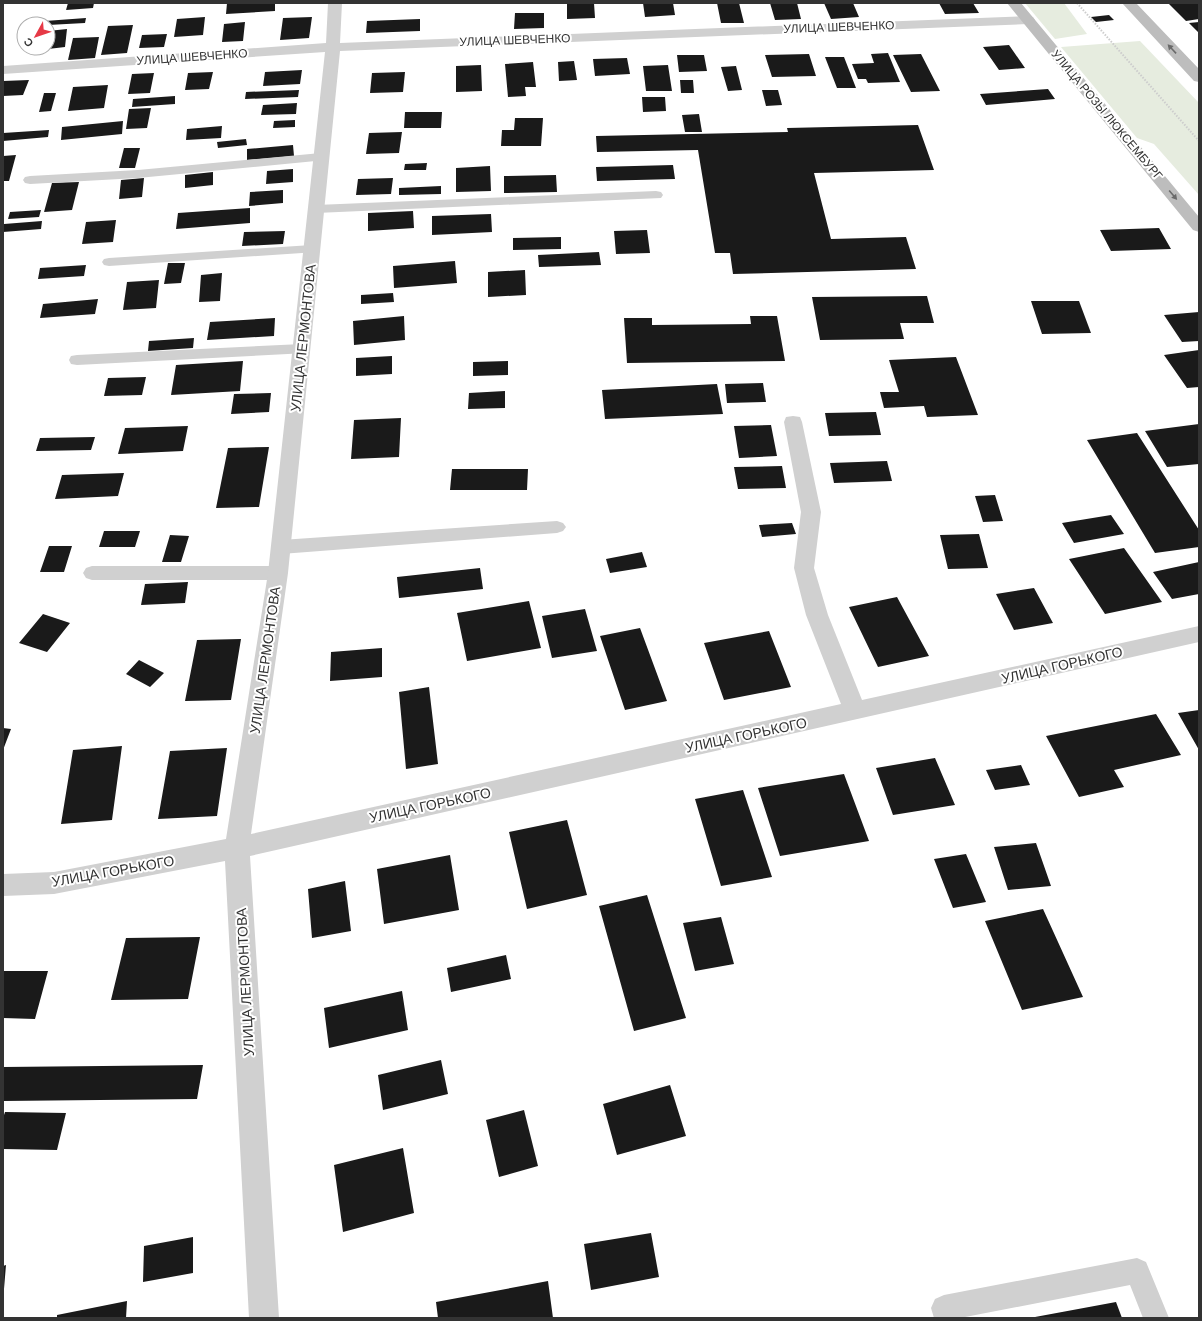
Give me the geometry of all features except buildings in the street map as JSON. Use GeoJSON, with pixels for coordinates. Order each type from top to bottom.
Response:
{"type":"FeatureCollection","features":[{"type":"Feature","properties":{"kind":"main road","name":"УЛИЦА РОЗЫ ЛЮКСЕМБУРГ"},"geometry":{"type":"LineString","coordinates":[[1014,3],[1199,227]]}},
{"type":"Feature","properties":{"kind":"main road"},"geometry":{"type":"LineString","coordinates":[[1129,3],[1199,78]]}},
{"type":"Feature","properties":{"kind":"street","name":"УЛИЦА ЛЕРМОНТОВА"},"geometry":{"type":"LineString","coordinates":[[264,1318],[237,848],[278,573],[333,47],[335,3]]}},
{"type":"Feature","properties":{"kind":"street","name":"УЛИЦА ШЕВЧЕНКО"},"geometry":{"type":"LineString","coordinates":[[3,70],[333,47],[1028,20]]}},
{"type":"Feature","properties":{"kind":"street"},"geometry":{"type":"LineString","coordinates":[[793,422],[811,512],[804,568],[817,615],[855,711]]}},
{"type":"Feature","properties":{"kind":"street","name":"УЛИЦА ГОРЬКОГО"},"geometry":{"type":"LineString","coordinates":[[3,885],[54,883],[237,848],[1199,634]]}},
{"type":"Feature","properties":{"kind":"lane"},"geometry":{"type":"LineString","coordinates":[[30,180],[145,173],[321,157]]}},
{"type":"Feature","properties":{"kind":"lane"},"geometry":{"type":"LineString","coordinates":[[316,209],[656,195]]}},
{"type":"Feature","properties":{"kind":"lane"},"geometry":{"type":"LineString","coordinates":[[109,262],[312,249]]}},
{"type":"Feature","properties":{"kind":"lane"},"geometry":{"type":"LineString","coordinates":[[77,360],[302,349]]}},
{"type":"Feature","properties":{"kind":"lane"},"geometry":{"type":"LineString","coordinates":[[281,547],[557,527]]}},
{"type":"Feature","properties":{"kind":"lane"},"geometry":{"type":"LineString","coordinates":[[92,573],[278,573]]}},
{"type":"Feature","properties":{"kind":"lane"},"geometry":{"type":"LineString","coordinates":[[947,1318],[944,1308],[1137,1272],[1156,1318]]}},
{"type":"Feature","properties":{"kind":"path"},"geometry":{"type":"LineString","coordinates":[[1078,3],[1199,141]]}},
{"type":"Feature","properties":{"kind":"shaded area"},"geometry":{"type":"Polygon","coordinates":[[[1025,3],[1064,3],[1087,34],[1055,39],[1025,3]]]}},
{"type":"Feature","properties":{"kind":"shaded area"},"geometry":{"type":"Polygon","coordinates":[[[1140,41],[1199,103],[1199,195],[1154,144],[1137,138],[1061,47],[1140,41]]]}}]}
